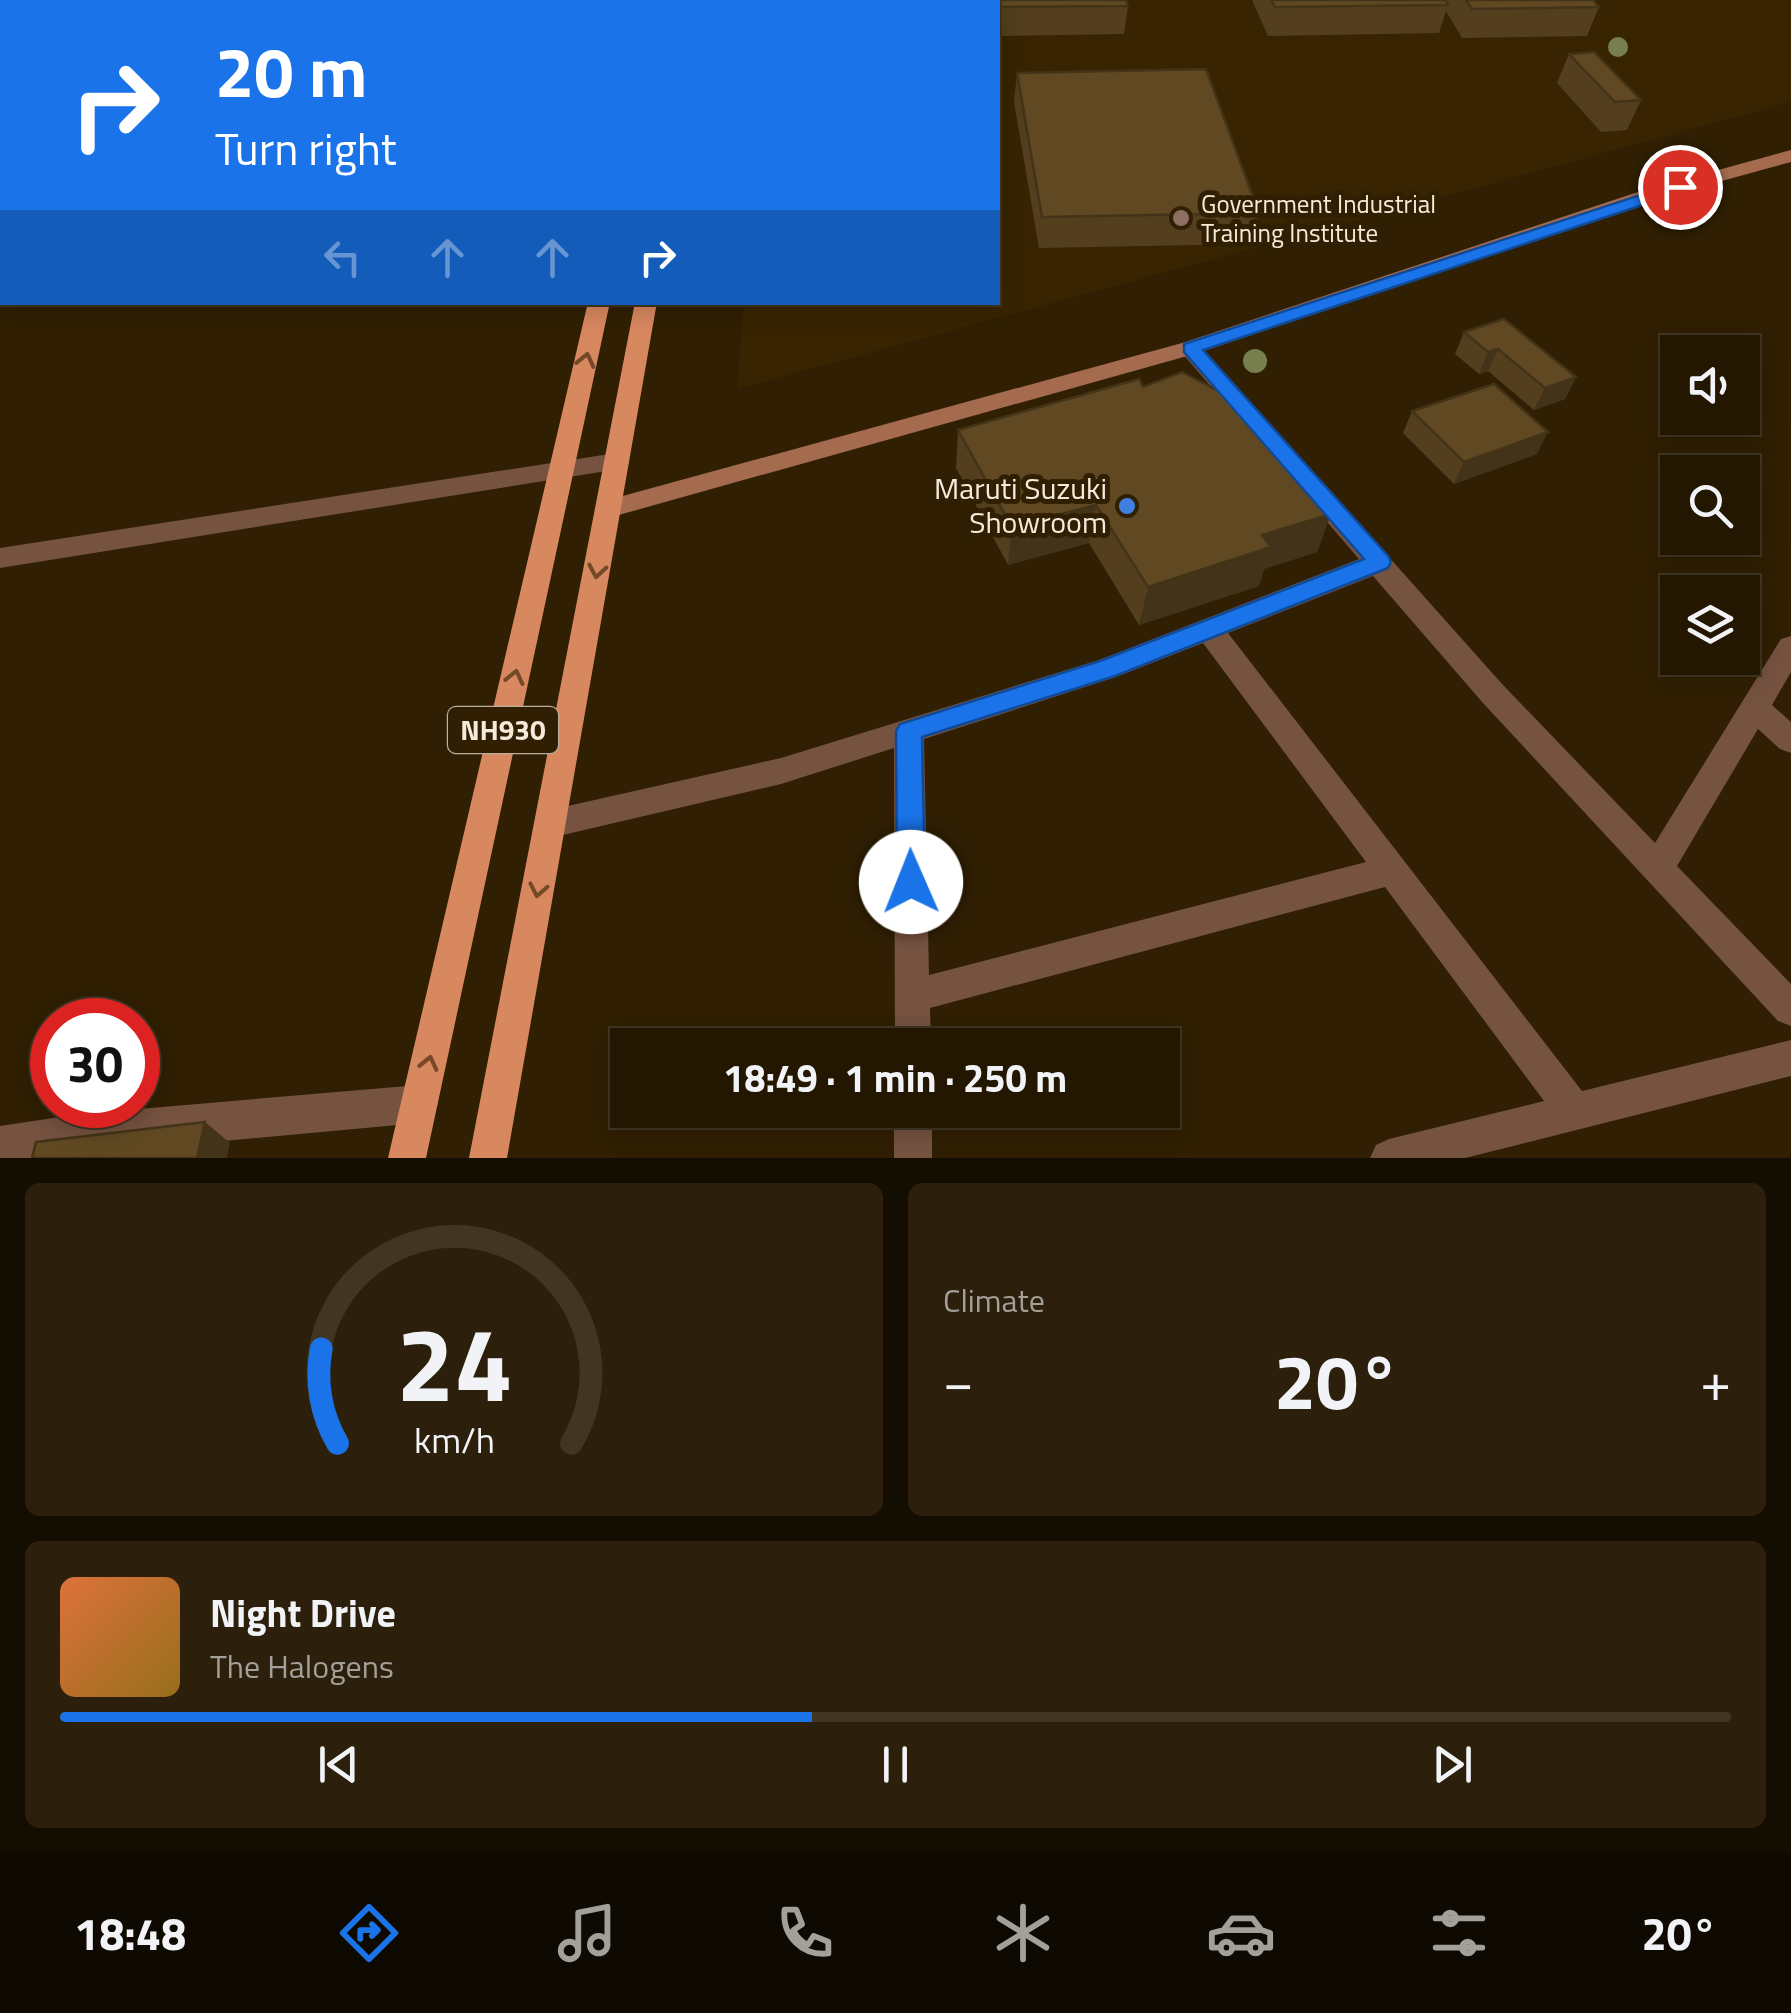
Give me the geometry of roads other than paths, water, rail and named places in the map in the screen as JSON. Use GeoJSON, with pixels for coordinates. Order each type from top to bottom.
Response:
{"type":"FeatureCollection","features":[{"type":"Feature","properties":{"kind":"highway","name":"NH930"},"geometry":{"type":"LineString","coordinates":[[407,1158],[598,305]]}},
{"type":"Feature","properties":{"kind":"highway","name":"NH930"},"geometry":{"type":"LineString","coordinates":[[488,1158],[645,305]]}},
{"type":"Feature","properties":{"kind":"main road"},"geometry":{"type":"LineString","coordinates":[[608,509],[1190,348],[1642,198],[1791,156]]}},
{"type":"Feature","properties":{"kind":"street"},"geometry":{"type":"LineString","coordinates":[[1190,348],[1493,694],[1791,1009]]}},
{"type":"Feature","properties":{"kind":"street"},"geometry":{"type":"LineString","coordinates":[[0,558],[616,462]]}},
{"type":"Feature","properties":{"kind":"street"},"geometry":{"type":"LineString","coordinates":[[550,824],[781,770],[1106,669],[1380,562]]}},
{"type":"Feature","properties":{"kind":"street"},"geometry":{"type":"LineString","coordinates":[[1210,629],[1574,1112]]}},
{"type":"Feature","properties":{"kind":"street"},"geometry":{"type":"LineString","coordinates":[[1658,868],[1791,648]]}},
{"type":"Feature","properties":{"kind":"street"},"geometry":{"type":"LineString","coordinates":[[1754,708],[1791,740]]}},
{"type":"Feature","properties":{"kind":"street"},"geometry":{"type":"LineString","coordinates":[[909,731],[913,1028]]}},
{"type":"Feature","properties":{"kind":"street"},"geometry":{"type":"LineString","coordinates":[[912,996],[1392,870]]}},
{"type":"Feature","properties":{"kind":"street"},"geometry":{"type":"LineString","coordinates":[[1389,1158],[1791,1058]]}},
{"type":"Feature","properties":{"kind":"street"},"geometry":{"type":"LineString","coordinates":[[0,1145],[80,1133],[420,1104]]}},
{"type":"Feature","properties":{"kind":"street"},"geometry":{"type":"LineString","coordinates":[[913,1128],[914,1158]]}},
{"type":"Feature","properties":{"kind":"place","name":"Government Industrial Training Institute"},"geometry":{"type":"Point","coordinates":[1181,218]}},
{"type":"Feature","properties":{"kind":"place","name":"Maruti Suzuki Showroom"},"geometry":{"type":"Point","coordinates":[1127,506]}}]}
